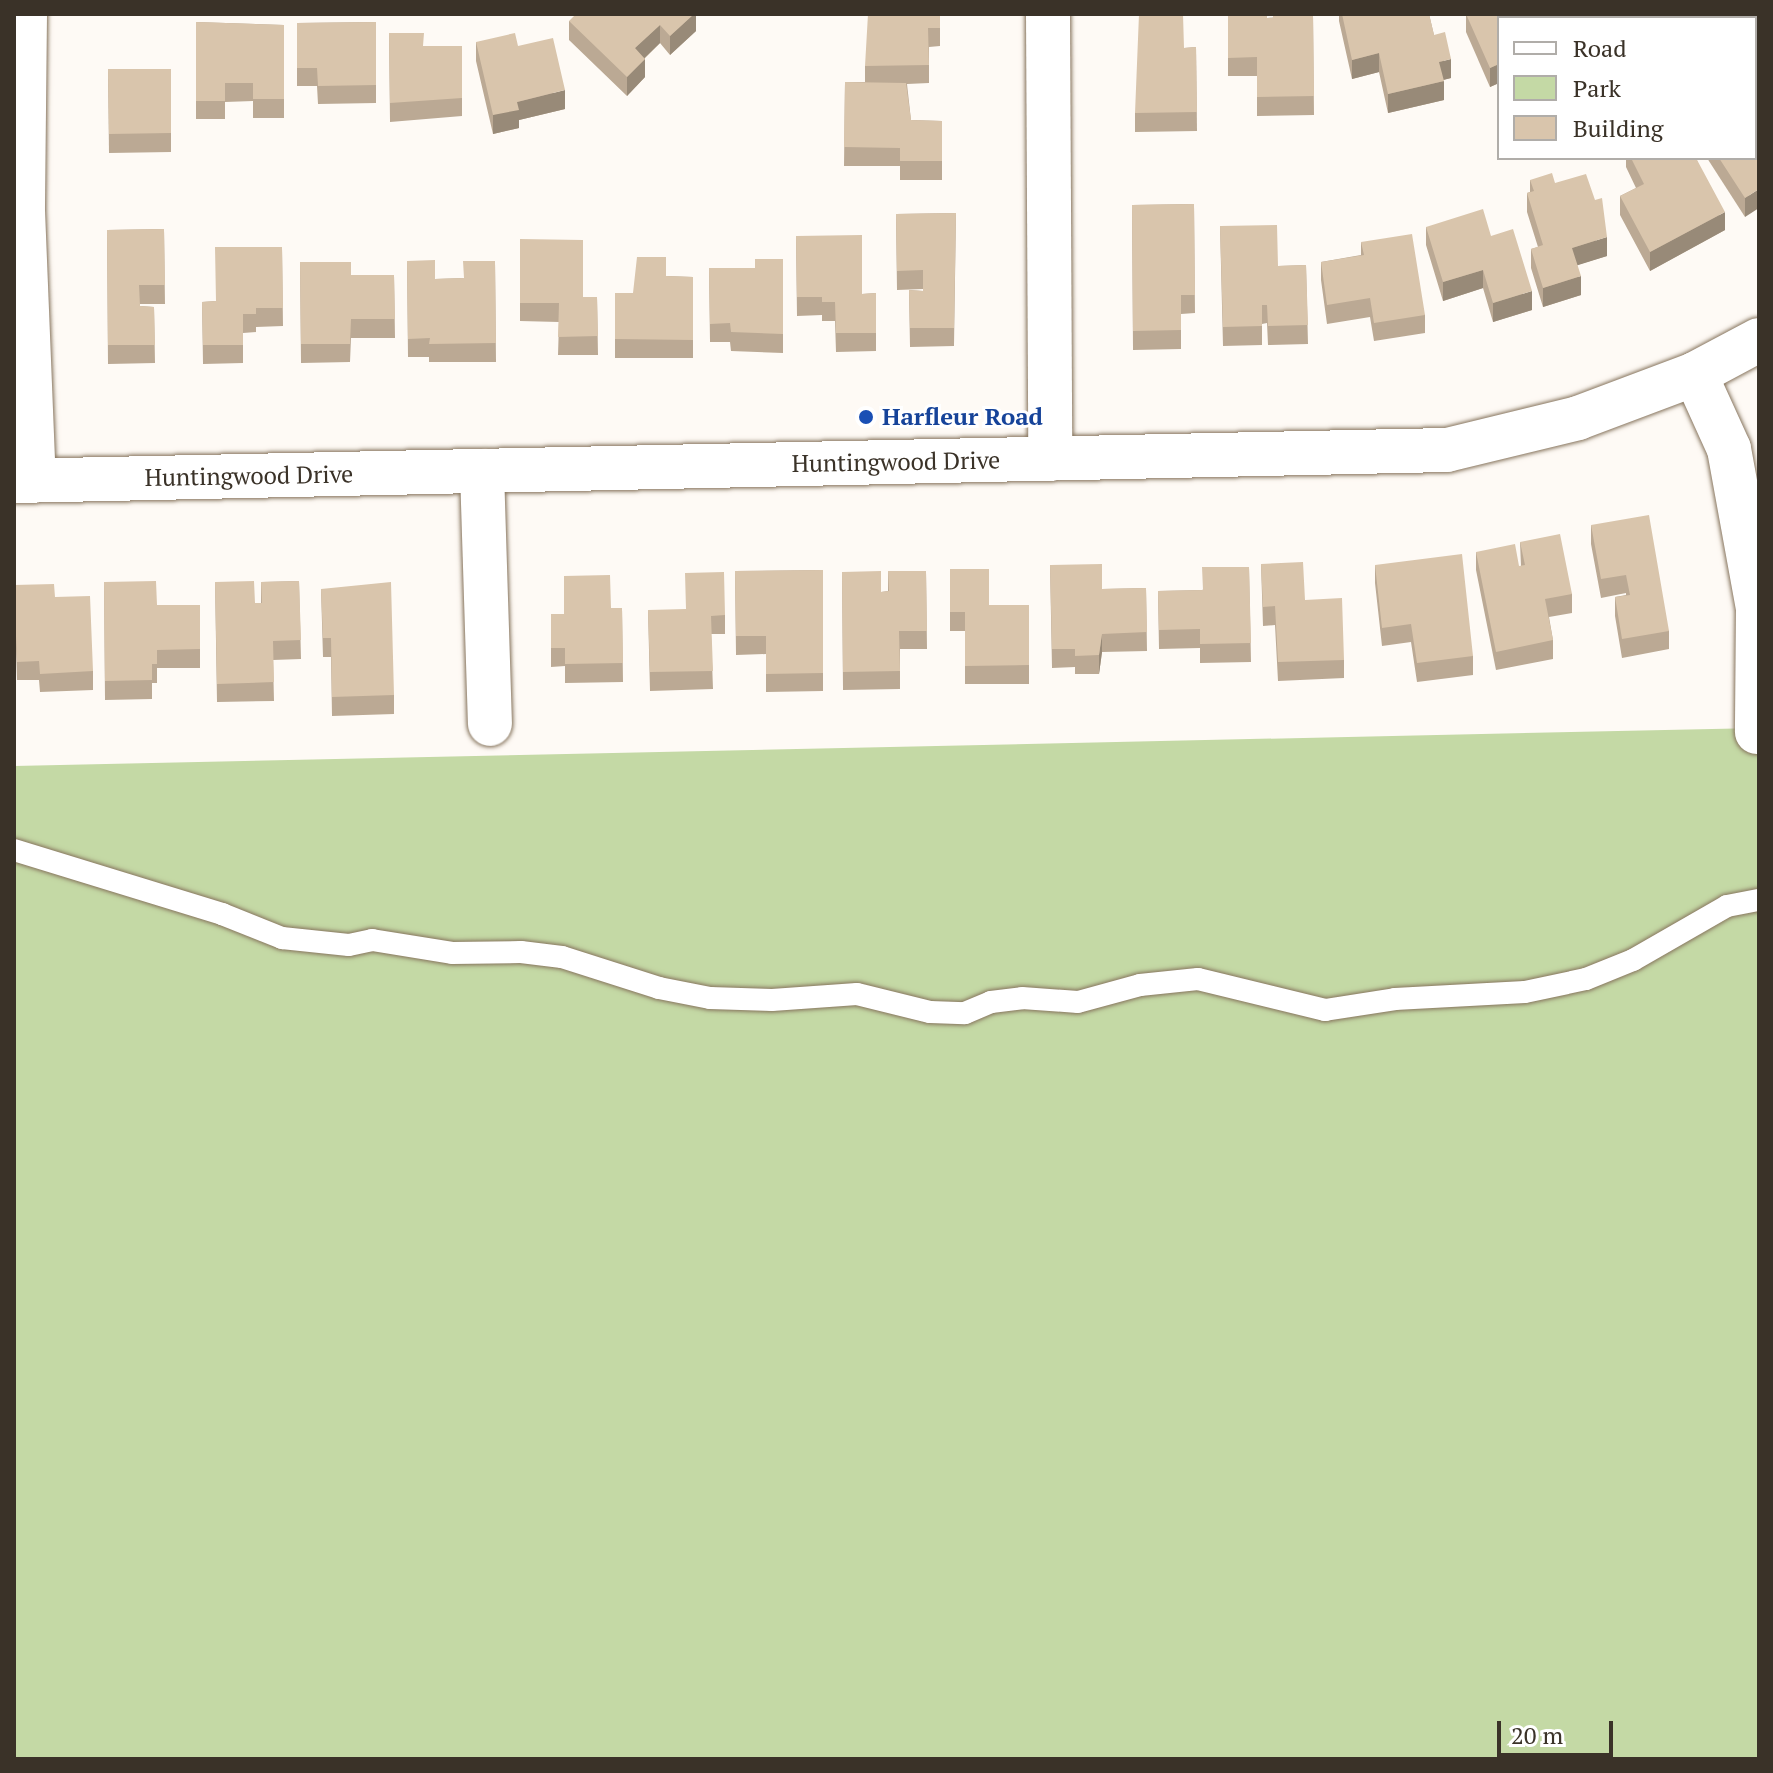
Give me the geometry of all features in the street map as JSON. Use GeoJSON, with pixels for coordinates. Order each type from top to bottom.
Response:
{"type":"FeatureCollection","features":[{"type":"Feature","properties":{"kind":"street"},"geometry":{"type":"LineString","coordinates":[[24,481],[25,14]]}},
{"type":"Feature","properties":{"kind":"street"},"geometry":{"type":"LineString","coordinates":[[1048,14],[1050,459]]}},
{"type":"Feature","properties":{"kind":"street","name":"Huntingwood Drive"},"geometry":{"type":"LineString","coordinates":[[24,481],[1447,450],[1578,418],[1695,374],[1759,340]]}},
{"type":"Feature","properties":{"kind":"street"},"geometry":{"type":"LineString","coordinates":[[1695,374],[1729,449],[1758,608],[1757,732]]}},
{"type":"Feature","properties":{"kind":"street"},"geometry":{"type":"LineString","coordinates":[[482,471],[490,724]]}},
{"type":"Feature","properties":{"kind":"lane"},"geometry":{"type":"LineString","coordinates":[[14,850],[222,914],[282,938],[349,945],[372,940],[452,953],[521,952],[562,957],[659,988],[710,998],[772,1000],[857,994],[930,1012],[965,1013],[991,1002],[1022,998],[1078,1002],[1169,980],[1234,985],[1325,1010],[1395,999],[1525,992],[1586,979],[1633,960],[1727,906],[1759,900]]}},
{"type":"Feature","properties":{"kind":"green space"},"geometry":{"type":"Polygon","coordinates":[[[1759,728],[1759,1759],[14,1759],[14,766],[1759,728]]]}},
{"type":"Feature","properties":{"kind":"building"},"geometry":{"type":"Polygon","coordinates":[[[576,14],[694,14],[670,36],[660,25],[635,48],[645,59],[627,77],[569,21],[576,14]]]}},
{"type":"Feature","properties":{"kind":"building"},"geometry":{"type":"Polygon","coordinates":[[[868,14],[940,14],[940,28],[928,28],[929,65],[865,66],[868,14]]]}},
{"type":"Feature","properties":{"kind":"building"},"geometry":{"type":"Polygon","coordinates":[[[1139,14],[1183,14],[1184,48],[1196,47],[1197,112],[1135,113],[1139,14]]]}},
{"type":"Feature","properties":{"kind":"building"},"geometry":{"type":"Polygon","coordinates":[[[1228,14],[1267,14],[1267,18],[1273,18],[1273,14],[1313,14],[1314,96],[1257,97],[1257,57],[1228,58],[1228,14]]]}},
{"type":"Feature","properties":{"kind":"building"},"geometry":{"type":"Polygon","coordinates":[[[1342,14],[1429,14],[1434,35],[1445,32],[1451,59],[1439,62],[1444,81],[1388,94],[1379,53],[1352,60],[1342,14]]]}},
{"type":"Feature","properties":{"kind":"building"},"geometry":{"type":"Polygon","coordinates":[[[1466,14],[1536,14],[1497,16],[1497,65],[1490,68],[1466,14]]]}},
{"type":"Feature","properties":{"kind":"building"},"geometry":{"type":"Polygon","coordinates":[[[196,22],[284,25],[284,99],[253,99],[253,83],[225,83],[225,101],[196,101],[196,22]]]}},
{"type":"Feature","properties":{"kind":"building"},"geometry":{"type":"Polygon","coordinates":[[[376,22],[376,85],[318,86],[317,68],[297,68],[297,23],[376,22]]]}},
{"type":"Feature","properties":{"kind":"building"},"geometry":{"type":"Polygon","coordinates":[[[389,33],[424,33],[423,46],[462,46],[462,98],[390,103],[389,33]]]}},
{"type":"Feature","properties":{"kind":"building"},"geometry":{"type":"Polygon","coordinates":[[[515,33],[518,46],[553,38],[565,90],[517,102],[519,110],[493,115],[476,42],[515,33]]]}},
{"type":"Feature","properties":{"kind":"building"},"geometry":{"type":"Polygon","coordinates":[[[108,69],[171,69],[171,133],[109,134],[108,69]]]}},
{"type":"Feature","properties":{"kind":"building"},"geometry":{"type":"Polygon","coordinates":[[[845,82],[906,83],[911,120],[942,121],[942,161],[900,161],[900,148],[844,147],[845,82]]]}},
{"type":"Feature","properties":{"kind":"building"},"geometry":{"type":"Polygon","coordinates":[[[1757,110],[1759,189],[1745,198],[1720,160],[1757,160],[1757,110]]]}},
{"type":"Feature","properties":{"kind":"building"},"geometry":{"type":"Polygon","coordinates":[[[1632,160],[1697,160],[1725,212],[1650,252],[1620,196],[1644,184],[1632,160]]]}},
{"type":"Feature","properties":{"kind":"building"},"geometry":{"type":"Polygon","coordinates":[[[1552,173],[1555,183],[1586,174],[1595,200],[1602,198],[1607,237],[1572,248],[1581,276],[1543,288],[1531,249],[1543,245],[1527,193],[1534,191],[1530,180],[1552,173]]]}},
{"type":"Feature","properties":{"kind":"building"},"geometry":{"type":"Polygon","coordinates":[[[1194,204],[1195,295],[1181,295],[1181,330],[1133,331],[1132,205],[1194,204]]]}},
{"type":"Feature","properties":{"kind":"building"},"geometry":{"type":"Polygon","coordinates":[[[1483,209],[1491,236],[1513,229],[1532,291],[1493,303],[1483,270],[1443,282],[1426,227],[1483,209]]]}},
{"type":"Feature","properties":{"kind":"building"},"geometry":{"type":"Polygon","coordinates":[[[956,213],[954,328],[910,328],[909,290],[923,291],[923,270],[897,271],[896,214],[956,213]]]}},
{"type":"Feature","properties":{"kind":"building"},"geometry":{"type":"Polygon","coordinates":[[[1277,225],[1278,266],[1306,265],[1308,325],[1268,326],[1267,305],[1262,305],[1262,326],[1223,327],[1220,226],[1277,225]]]}},
{"type":"Feature","properties":{"kind":"building"},"geometry":{"type":"Polygon","coordinates":[[[164,229],[165,285],[139,285],[140,306],[154,307],[155,345],[108,345],[107,230],[164,229]]]}},
{"type":"Feature","properties":{"kind":"building"},"geometry":{"type":"Polygon","coordinates":[[[1412,234],[1425,315],[1374,323],[1370,298],[1327,305],[1321,262],[1364,255],[1361,242],[1412,234]]]}},
{"type":"Feature","properties":{"kind":"building"},"geometry":{"type":"Polygon","coordinates":[[[862,235],[862,294],[876,293],[876,333],[836,333],[835,302],[822,302],[822,297],[797,297],[796,236],[862,235]]]}},
{"type":"Feature","properties":{"kind":"building"},"geometry":{"type":"Polygon","coordinates":[[[520,239],[583,240],[583,297],[597,297],[598,336],[558,337],[559,303],[520,303],[520,239]]]}},
{"type":"Feature","properties":{"kind":"building"},"geometry":{"type":"Polygon","coordinates":[[[215,247],[282,247],[283,308],[256,308],[256,314],[243,314],[243,345],[203,345],[202,302],[216,301],[215,247]]]}},
{"type":"Feature","properties":{"kind":"building"},"geometry":{"type":"Polygon","coordinates":[[[637,257],[666,257],[666,276],[693,277],[693,340],[615,339],[615,293],[633,293],[637,257]]]}},
{"type":"Feature","properties":{"kind":"building"},"geometry":{"type":"Polygon","coordinates":[[[755,259],[783,259],[783,334],[731,332],[730,323],[710,324],[709,268],[755,268],[755,259]]]}},
{"type":"Feature","properties":{"kind":"building"},"geometry":{"type":"Polygon","coordinates":[[[435,260],[435,279],[464,278],[463,261],[495,261],[496,343],[429,344],[430,338],[408,339],[407,261],[435,260]]]}},
{"type":"Feature","properties":{"kind":"building"},"geometry":{"type":"Polygon","coordinates":[[[300,262],[351,262],[351,275],[394,275],[395,319],[351,319],[350,344],[301,344],[300,262]]]}},
{"type":"Feature","properties":{"kind":"building"},"geometry":{"type":"Polygon","coordinates":[[[1649,515],[1669,631],[1622,639],[1615,597],[1630,595],[1626,575],[1601,579],[1591,525],[1649,515]]]}},
{"type":"Feature","properties":{"kind":"building"},"geometry":{"type":"Polygon","coordinates":[[[1560,534],[1572,594],[1545,599],[1553,640],[1496,652],[1476,552],[1515,544],[1519,566],[1525,565],[1520,542],[1560,534]]]}},
{"type":"Feature","properties":{"kind":"building"},"geometry":{"type":"Polygon","coordinates":[[[1462,554],[1473,656],[1417,663],[1411,624],[1382,628],[1375,565],[1462,554]]]}},
{"type":"Feature","properties":{"kind":"building"},"geometry":{"type":"Polygon","coordinates":[[[1303,562],[1305,600],[1342,598],[1344,660],[1278,662],[1275,606],[1263,607],[1261,564],[1303,562]]]}},
{"type":"Feature","properties":{"kind":"building"},"geometry":{"type":"Polygon","coordinates":[[[1102,564],[1102,589],[1146,588],[1147,632],[1102,634],[1099,655],[1075,656],[1075,649],[1052,649],[1050,565],[1102,564]]]}},
{"type":"Feature","properties":{"kind":"building"},"geometry":{"type":"Polygon","coordinates":[[[1202,567],[1249,567],[1251,643],[1200,644],[1200,629],[1159,630],[1158,591],[1203,590],[1202,567]]]}},
{"type":"Feature","properties":{"kind":"building"},"geometry":{"type":"Polygon","coordinates":[[[950,569],[989,569],[989,605],[1029,605],[1029,665],[965,666],[965,612],[950,612],[950,569]]]}},
{"type":"Feature","properties":{"kind":"building"},"geometry":{"type":"Polygon","coordinates":[[[823,570],[823,673],[766,674],[766,636],[736,636],[735,571],[823,570]]]}},
{"type":"Feature","properties":{"kind":"building"},"geometry":{"type":"Polygon","coordinates":[[[881,571],[881,592],[889,591],[888,571],[926,571],[927,631],[899,631],[900,671],[843,672],[842,572],[881,571]]]}},
{"type":"Feature","properties":{"kind":"building"},"geometry":{"type":"Polygon","coordinates":[[[724,572],[725,615],[711,616],[713,671],[650,672],[648,610],[686,609],[685,573],[724,572]]]}},
{"type":"Feature","properties":{"kind":"building"},"geometry":{"type":"Polygon","coordinates":[[[610,575],[611,608],[622,608],[623,663],[565,664],[565,648],[551,648],[551,614],[564,614],[564,576],[610,575]]]}},
{"type":"Feature","properties":{"kind":"building"},"geometry":{"type":"Polygon","coordinates":[[[156,581],[157,605],[200,605],[200,649],[157,650],[157,664],[152,664],[152,680],[105,681],[104,582],[156,581]]]}},
{"type":"Feature","properties":{"kind":"building"},"geometry":{"type":"Polygon","coordinates":[[[254,581],[255,603],[262,603],[261,582],[299,581],[301,640],[273,641],[274,682],[217,684],[215,582],[254,581]]]}},
{"type":"Feature","properties":{"kind":"building"},"geometry":{"type":"Polygon","coordinates":[[[391,582],[394,695],[332,697],[331,638],[323,638],[321,589],[391,582]]]}},
{"type":"Feature","properties":{"kind":"building"},"geometry":{"type":"Polygon","coordinates":[[[54,584],[55,597],[90,596],[93,671],[40,674],[39,661],[17,662],[14,585],[54,584]]]}},
{"type":"Feature","properties":{"kind":"place","name":"Harfleur Road"},"geometry":{"type":"Point","coordinates":[866,417]}}]}
